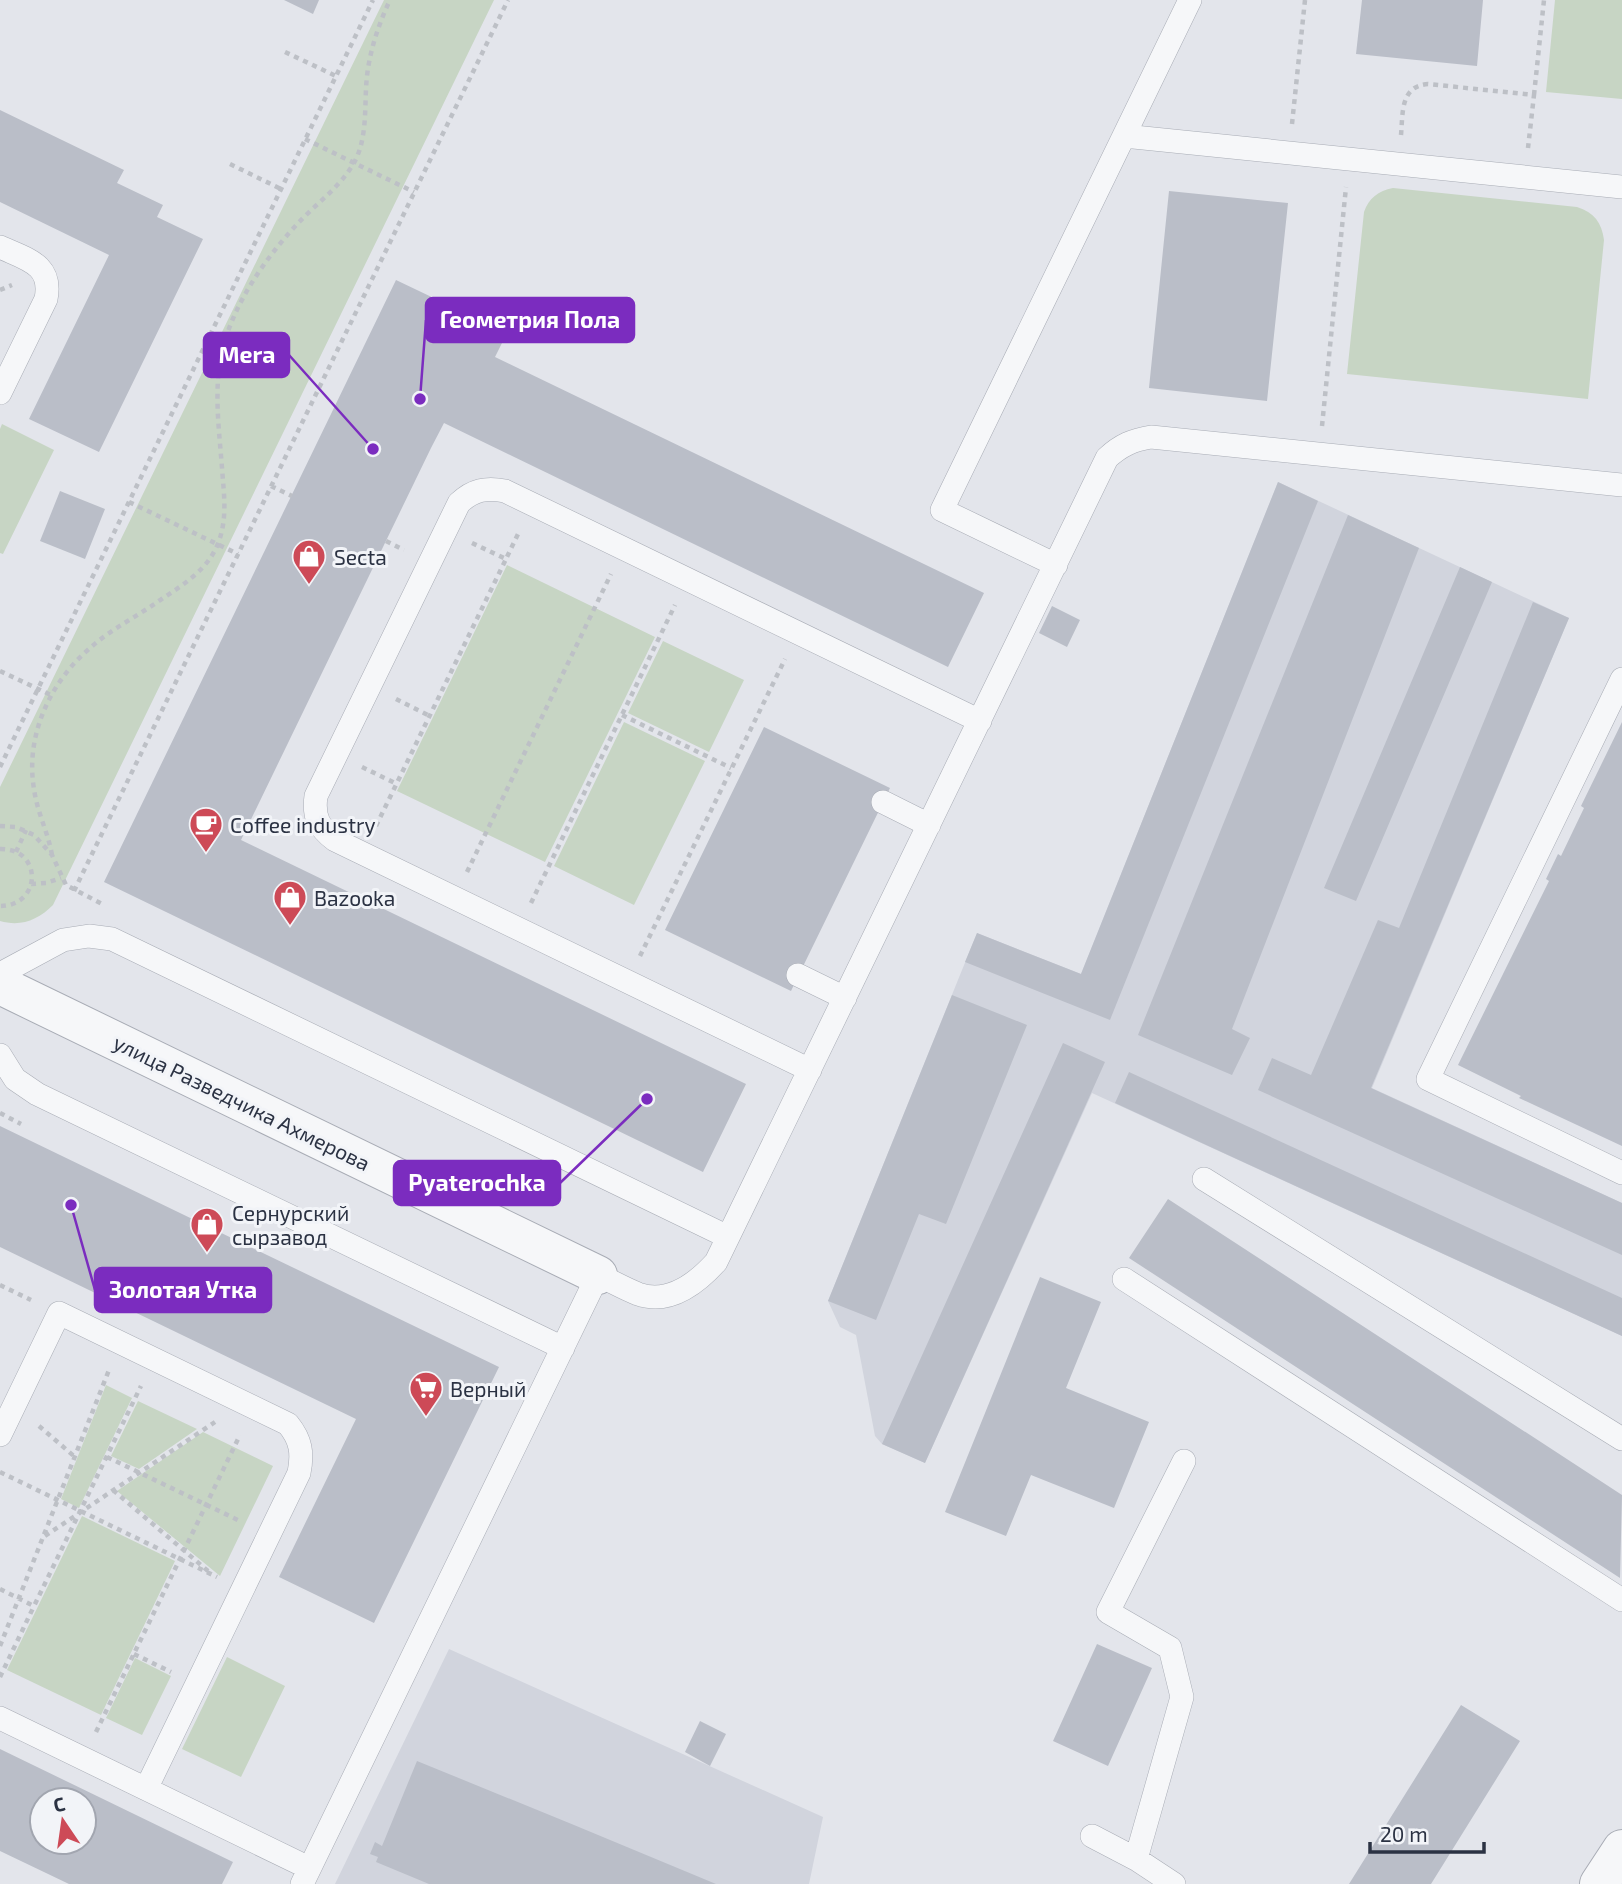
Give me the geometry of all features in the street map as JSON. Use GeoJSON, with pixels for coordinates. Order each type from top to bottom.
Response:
{"type":"FeatureCollection","features":[{"type":"Feature","properties":{"kind":"street","name":"улица Разведчика Ахмерова"},"geometry":{"type":"LineString","coordinates":[[0,985],[598,1275]]}},
{"type":"Feature","properties":{"kind":"street"},"geometry":{"type":"LineString","coordinates":[[1599,1884],[1622,1849]]}},
{"type":"Feature","properties":{"kind":"lane"},"geometry":{"type":"LineString","coordinates":[[1056,565],[942,510],[1190,0]]}},
{"type":"Feature","properties":{"kind":"lane"},"geometry":{"type":"LineString","coordinates":[[1124,136],[1622,187]]}},
{"type":"Feature","properties":{"kind":"lane"},"geometry":{"type":"LineString","coordinates":[[0,247],[37,265],[47,280],[48,289],[46,299],[0,393]]}},
{"type":"Feature","properties":{"kind":"lane"},"geometry":{"type":"LineString","coordinates":[[0,1718],[146,1789],[306,1879],[598,1275],[640,1295],[672,1294],[701,1278],[716,1262],[1107,458],[1115,451],[1134,440],[1152,437],[1622,485]]}},
{"type":"Feature","properties":{"kind":"lane"},"geometry":{"type":"LineString","coordinates":[[810,1070],[335,840],[323,831],[317,821],[314,808],[316,796],[459,503],[478,490],[491,488],[505,491],[533,504],[980,721]]}},
{"type":"Feature","properties":{"kind":"lane"},"geometry":{"type":"LineString","coordinates":[[1622,679],[1428,1079],[1622,1173]]}},
{"type":"Feature","properties":{"kind":"lane"},"geometry":{"type":"LineString","coordinates":[[883,802],[929,825]]}},
{"type":"Feature","properties":{"kind":"lane"},"geometry":{"type":"LineString","coordinates":[[0,974],[62,940],[89,936],[112,939],[728,1237]]}},
{"type":"Feature","properties":{"kind":"lane"},"geometry":{"type":"LineString","coordinates":[[799,975],[845,998]]}},
{"type":"Feature","properties":{"kind":"lane"},"geometry":{"type":"LineString","coordinates":[[0,1055],[15,1079],[37,1094],[563,1348]]}},
{"type":"Feature","properties":{"kind":"lane"},"geometry":{"type":"LineString","coordinates":[[1204,1179],[1622,1439]]}},
{"type":"Feature","properties":{"kind":"lane"},"geometry":{"type":"LineString","coordinates":[[1124,1279],[1622,1600]]}},
{"type":"Feature","properties":{"kind":"lane"},"geometry":{"type":"LineString","coordinates":[[0,1435],[59,1313],[288,1424],[300,1444],[302,1458],[299,1473],[146,1789]]}},
{"type":"Feature","properties":{"kind":"lane"},"geometry":{"type":"LineString","coordinates":[[1136,1859],[1182,1697],[1170,1648],[1108,1612],[1184,1461]]}},
{"type":"Feature","properties":{"kind":"lane"},"geometry":{"type":"LineString","coordinates":[[1092,1836],[1136,1859],[1174,1884]]}},
{"type":"Feature","properties":{"kind":"path"},"geometry":{"type":"LineString","coordinates":[[0,767],[373,0]]}},
{"type":"Feature","properties":{"kind":"path"},"geometry":{"type":"LineString","coordinates":[[52,855],[34,790],[32,772],[34,741],[51,695],[76,660],[91,646],[192,579],[207,563],[217,545],[225,516],[226,500],[217,387],[224,346],[232,321],[251,286],[280,244],[338,185],[354,163],[365,126],[371,57],[379,25],[390,0]]}},
{"type":"Feature","properties":{"kind":"path"},"geometry":{"type":"LineString","coordinates":[[74,891],[508,0]]}},
{"type":"Feature","properties":{"kind":"path"},"geometry":{"type":"LineString","coordinates":[[1289,153],[1305,0]]}},
{"type":"Feature","properties":{"kind":"path"},"geometry":{"type":"LineString","coordinates":[[1525,177],[1544,0]]}},
{"type":"Feature","properties":{"kind":"path"},"geometry":{"type":"LineString","coordinates":[[285,52],[336,76]]}},
{"type":"Feature","properties":{"kind":"path"},"geometry":{"type":"LineString","coordinates":[[1398,164],[1404,104],[1413,88],[1427,84],[1534,95]]}},
{"type":"Feature","properties":{"kind":"path"},"geometry":{"type":"LineString","coordinates":[[305,139],[414,192]]}},
{"type":"Feature","properties":{"kind":"path"},"geometry":{"type":"LineString","coordinates":[[1322,429],[1349,159]]}},
{"type":"Feature","properties":{"kind":"path"},"geometry":{"type":"LineString","coordinates":[[230,164],[281,189]]}},
{"type":"Feature","properties":{"kind":"path"},"geometry":{"type":"LineString","coordinates":[[271,486],[292,496]]}},
{"type":"Feature","properties":{"kind":"path"},"geometry":{"type":"LineString","coordinates":[[129,502],[238,555]]}},
{"type":"Feature","properties":{"kind":"path"},"geometry":{"type":"LineString","coordinates":[[363,853],[533,504]]}},
{"type":"Feature","properties":{"kind":"path"},"geometry":{"type":"LineString","coordinates":[[446,530],[506,559]]}},
{"type":"Feature","properties":{"kind":"path"},"geometry":{"type":"LineString","coordinates":[[454,898],[624,548]]}},
{"type":"Feature","properties":{"kind":"path"},"geometry":{"type":"LineString","coordinates":[[518,929],[688,579]]}},
{"type":"Feature","properties":{"kind":"path"},"geometry":{"type":"LineString","coordinates":[[628,982],[797,633]]}},
{"type":"Feature","properties":{"kind":"path"},"geometry":{"type":"LineString","coordinates":[[0,671],[51,695]]}},
{"type":"Feature","properties":{"kind":"path"},"geometry":{"type":"LineString","coordinates":[[622,715],[731,768]]}},
{"type":"Feature","properties":{"kind":"path"},"geometry":{"type":"LineString","coordinates":[[16,852],[26,830]]}},
{"type":"Feature","properties":{"kind":"path"},"geometry":{"type":"LineString","coordinates":[[0,849],[16,852],[28,861],[32,884],[24,898],[0,906]]}},
{"type":"Feature","properties":{"kind":"path"},"geometry":{"type":"LineString","coordinates":[[32,884],[61,878]]}},
{"type":"Feature","properties":{"kind":"path"},"geometry":{"type":"LineString","coordinates":[[0,1646],[120,1343]]}},
{"type":"Feature","properties":{"kind":"path"},"geometry":{"type":"LineString","coordinates":[[0,1677],[154,1360]]}},
{"type":"Feature","properties":{"kind":"path"},"geometry":{"type":"LineString","coordinates":[[44,1536],[248,1405]]}},
{"type":"Feature","properties":{"kind":"path"},"geometry":{"type":"LineString","coordinates":[[83,1758],[206,1504],[248,1405]]}},
{"type":"Feature","properties":{"kind":"path"},"geometry":{"type":"LineString","coordinates":[[14,1406],[75,1457]]}},
{"type":"Feature","properties":{"kind":"path"},"geometry":{"type":"LineString","coordinates":[[107,1457],[269,1535]]}},
{"type":"Feature","properties":{"kind":"path"},"geometry":{"type":"LineString","coordinates":[[0,1472],[242,1590]]}},
{"type":"Feature","properties":{"kind":"path"},"geometry":{"type":"LineString","coordinates":[[113,1490],[215,1576]]}},
{"type":"Feature","properties":{"kind":"path"},"geometry":{"type":"LineString","coordinates":[[0,1589],[34,1606]]}},
{"type":"Feature","properties":{"kind":"path"},"geometry":{"type":"LineString","coordinates":[[134,1654],[196,1684]]}},
{"type":"Feature","properties":{"kind":"shaded area"},"geometry":{"type":"Polygon","coordinates":[[[1278,482],[1569,618],[1372,1088],[1622,1203],[1622,1336],[1092,1093],[925,1463],[882,1444],[875,1436],[856,1335],[840,1327],[828,1301],[977,933],[1081,974],[1278,482]]]}},
{"type":"Feature","properties":{"kind":"shaded area"},"geometry":{"type":"Polygon","coordinates":[[[449,1649],[823,1817],[809,1884],[335,1884],[449,1649]]]}},
{"type":"Feature","properties":{"kind":"green space"},"geometry":{"type":"Polygon","coordinates":[[[384,0],[494,0],[53,905],[29,921],[0,921],[0,787],[384,0]]]}},
{"type":"Feature","properties":{"kind":"green space"},"geometry":{"type":"Polygon","coordinates":[[[1555,0],[1622,0],[1622,99],[1546,92],[1555,0]]]}},
{"type":"Feature","properties":{"kind":"green space"},"geometry":{"type":"Polygon","coordinates":[[[1393,188],[1577,207],[1596,219],[1604,240],[1588,399],[1347,374],[1364,212],[1375,196],[1393,188]]]}},
{"type":"Feature","properties":{"kind":"green space"},"geometry":{"type":"Polygon","coordinates":[[[2,424],[54,450],[3,554],[0,553],[2,424]]]}},
{"type":"Feature","properties":{"kind":"green space"},"geometry":{"type":"Polygon","coordinates":[[[507,565],[655,637],[545,862],[397,791],[507,565]]]}},
{"type":"Feature","properties":{"kind":"green space"},"geometry":{"type":"Polygon","coordinates":[[[663,641],[744,680],[709,752],[628,713],[663,641]]]}},
{"type":"Feature","properties":{"kind":"green space"},"geometry":{"type":"Polygon","coordinates":[[[624,722],[705,761],[634,905],[554,866],[624,722]]]}},
{"type":"Feature","properties":{"kind":"green space"},"geometry":{"type":"Polygon","coordinates":[[[106,1385],[132,1398],[79,1508],[61,1499],[106,1385]]]}},
{"type":"Feature","properties":{"kind":"green space"},"geometry":{"type":"Polygon","coordinates":[[[138,1401],[197,1429],[139,1469],[111,1456],[138,1401]]]}},
{"type":"Feature","properties":{"kind":"green space"},"geometry":{"type":"Polygon","coordinates":[[[203,1432],[273,1466],[220,1576],[117,1491],[203,1432]]]}},
{"type":"Feature","properties":{"kind":"green space"},"geometry":{"type":"Polygon","coordinates":[[[82,1516],[175,1561],[101,1715],[7,1670],[82,1516]]]}},
{"type":"Feature","properties":{"kind":"green space"},"geometry":{"type":"Polygon","coordinates":[[[227,1657],[285,1686],[241,1777],[182,1749],[227,1657]]]}},
{"type":"Feature","properties":{"kind":"green space"},"geometry":{"type":"Polygon","coordinates":[[[135,1658],[171,1676],[142,1735],[106,1718],[135,1658]]]}},
{"type":"Feature","properties":{"kind":"building"},"geometry":{"type":"Polygon","coordinates":[[[284,0],[319,0],[313,14],[284,0]]]}},
{"type":"Feature","properties":{"kind":"building"},"geometry":{"type":"Polygon","coordinates":[[[1362,0],[1483,0],[1477,66],[1356,54],[1362,0]]]}},
{"type":"Feature","properties":{"kind":"building"},"geometry":{"type":"Polygon","coordinates":[[[0,110],[124,170],[117,183],[163,205],[157,217],[203,239],[99,452],[29,419],[109,255],[0,202],[0,110]]]}},
{"type":"Feature","properties":{"kind":"building"},"geometry":{"type":"Polygon","coordinates":[[[1169,191],[1288,203],[1267,401],[1149,388],[1169,191]]]}},
{"type":"Feature","properties":{"kind":"building"},"geometry":{"type":"Polygon","coordinates":[[[396,280],[507,333],[495,357],[984,593],[948,667],[444,423],[431,448],[241,840],[746,1084],[703,1172],[104,882],[396,280]]]}},
{"type":"Feature","properties":{"kind":"building"},"geometry":{"type":"Polygon","coordinates":[[[1278,482],[1318,501],[1110,1020],[965,962],[977,933],[1081,974],[1278,482]]]}},
{"type":"Feature","properties":{"kind":"building"},"geometry":{"type":"Polygon","coordinates":[[[60,491],[105,509],[85,559],[40,541],[60,491]]]}},
{"type":"Feature","properties":{"kind":"building"},"geometry":{"type":"Polygon","coordinates":[[[1348,515],[1419,548],[1232,1029],[1250,1038],[1232,1075],[1138,1035],[1348,515]]]}},
{"type":"Feature","properties":{"kind":"building"},"geometry":{"type":"Polygon","coordinates":[[[1460,567],[1492,582],[1356,901],[1324,888],[1460,567]]]}},
{"type":"Feature","properties":{"kind":"building"},"geometry":{"type":"Polygon","coordinates":[[[1533,602],[1569,618],[1371,1088],[1622,1203],[1622,1255],[1258,1090],[1272,1058],[1311,1075],[1378,920],[1399,928],[1533,602]]]}},
{"type":"Feature","properties":{"kind":"building"},"geometry":{"type":"Polygon","coordinates":[[[1052,606],[1080,620],[1067,647],[1039,633],[1052,606]]]}},
{"type":"Feature","properties":{"kind":"building"},"geometry":{"type":"Polygon","coordinates":[[[1622,722],[1622,1146],[1519,1098],[1521,1096],[1458,1065],[1549,881],[1546,879],[1558,854],[1561,856],[1584,808],[1581,806],[1622,722]]]}},
{"type":"Feature","properties":{"kind":"building"},"geometry":{"type":"Polygon","coordinates":[[[764,727],[890,788],[791,991],[665,930],[764,727]]]}},
{"type":"Feature","properties":{"kind":"building"},"geometry":{"type":"Polygon","coordinates":[[[952,995],[1027,1025],[946,1224],[919,1214],[876,1320],[828,1301],[952,995]]]}},
{"type":"Feature","properties":{"kind":"building"},"geometry":{"type":"Polygon","coordinates":[[[1063,1043],[1105,1062],[925,1463],[882,1444],[1063,1043]]]}},
{"type":"Feature","properties":{"kind":"building"},"geometry":{"type":"Polygon","coordinates":[[[1129,1072],[1622,1298],[1622,1336],[1115,1103],[1129,1072]]]}},
{"type":"Feature","properties":{"kind":"building"},"geometry":{"type":"Polygon","coordinates":[[[0,1126],[499,1367],[374,1623],[279,1577],[356,1419],[0,1247],[0,1126]]]}},
{"type":"Feature","properties":{"kind":"building"},"geometry":{"type":"Polygon","coordinates":[[[1168,1199],[1622,1495],[1620,1578],[1129,1258],[1168,1199]]]}},
{"type":"Feature","properties":{"kind":"building"},"geometry":{"type":"Polygon","coordinates":[[[1040,1277],[1101,1302],[1066,1388],[1149,1422],[1114,1508],[1031,1475],[1006,1536],[945,1512],[1040,1277]]]}},
{"type":"Feature","properties":{"kind":"building"},"geometry":{"type":"Polygon","coordinates":[[[1097,1644],[1152,1668],[1108,1766],[1053,1741],[1097,1644]]]}},
{"type":"Feature","properties":{"kind":"building"},"geometry":{"type":"Polygon","coordinates":[[[1461,1705],[1520,1741],[1431,1884],[1349,1884],[1461,1705]]]}},
{"type":"Feature","properties":{"kind":"building"},"geometry":{"type":"Polygon","coordinates":[[[700,1721],[726,1734],[710,1766],[685,1752],[700,1721]]]}},
{"type":"Feature","properties":{"kind":"building"},"geometry":{"type":"Polygon","coordinates":[[[0,1749],[76,1786],[28,1786],[28,1856],[98,1856],[98,1797],[233,1862],[222,1884],[69,1884],[0,1851],[0,1749]]]}},
{"type":"Feature","properties":{"kind":"building"},"geometry":{"type":"Polygon","coordinates":[[[417,1761],[716,1884],[429,1884],[376,1862],[378,1857],[370,1854],[375,1842],[382,1846],[417,1761]]]}},
{"type":"Feature","properties":{"kind":"place","name":"Геометрия Пола"},"geometry":{"type":"Point","coordinates":[420,399]}},
{"type":"Feature","properties":{"kind":"place","name":"Mera"},"geometry":{"type":"Point","coordinates":[373,449]}},
{"type":"Feature","properties":{"kind":"place","name":"Secta"},"geometry":{"type":"Point","coordinates":[309,586]}},
{"type":"Feature","properties":{"kind":"place","name":"Coffee industry"},"geometry":{"type":"Point","coordinates":[206,854]}},
{"type":"Feature","properties":{"kind":"place","name":"Bazooka"},"geometry":{"type":"Point","coordinates":[290,927]}},
{"type":"Feature","properties":{"kind":"place","name":"Pyaterochka"},"geometry":{"type":"Point","coordinates":[647,1099]}},
{"type":"Feature","properties":{"kind":"place","name":"Золотая Утка"},"geometry":{"type":"Point","coordinates":[71,1205]}},
{"type":"Feature","properties":{"kind":"place","name":"Сернурский сырзавод"},"geometry":{"type":"Point","coordinates":[207,1254]}},
{"type":"Feature","properties":{"kind":"place","name":"Верный"},"geometry":{"type":"Point","coordinates":[426,1418]}}]}
